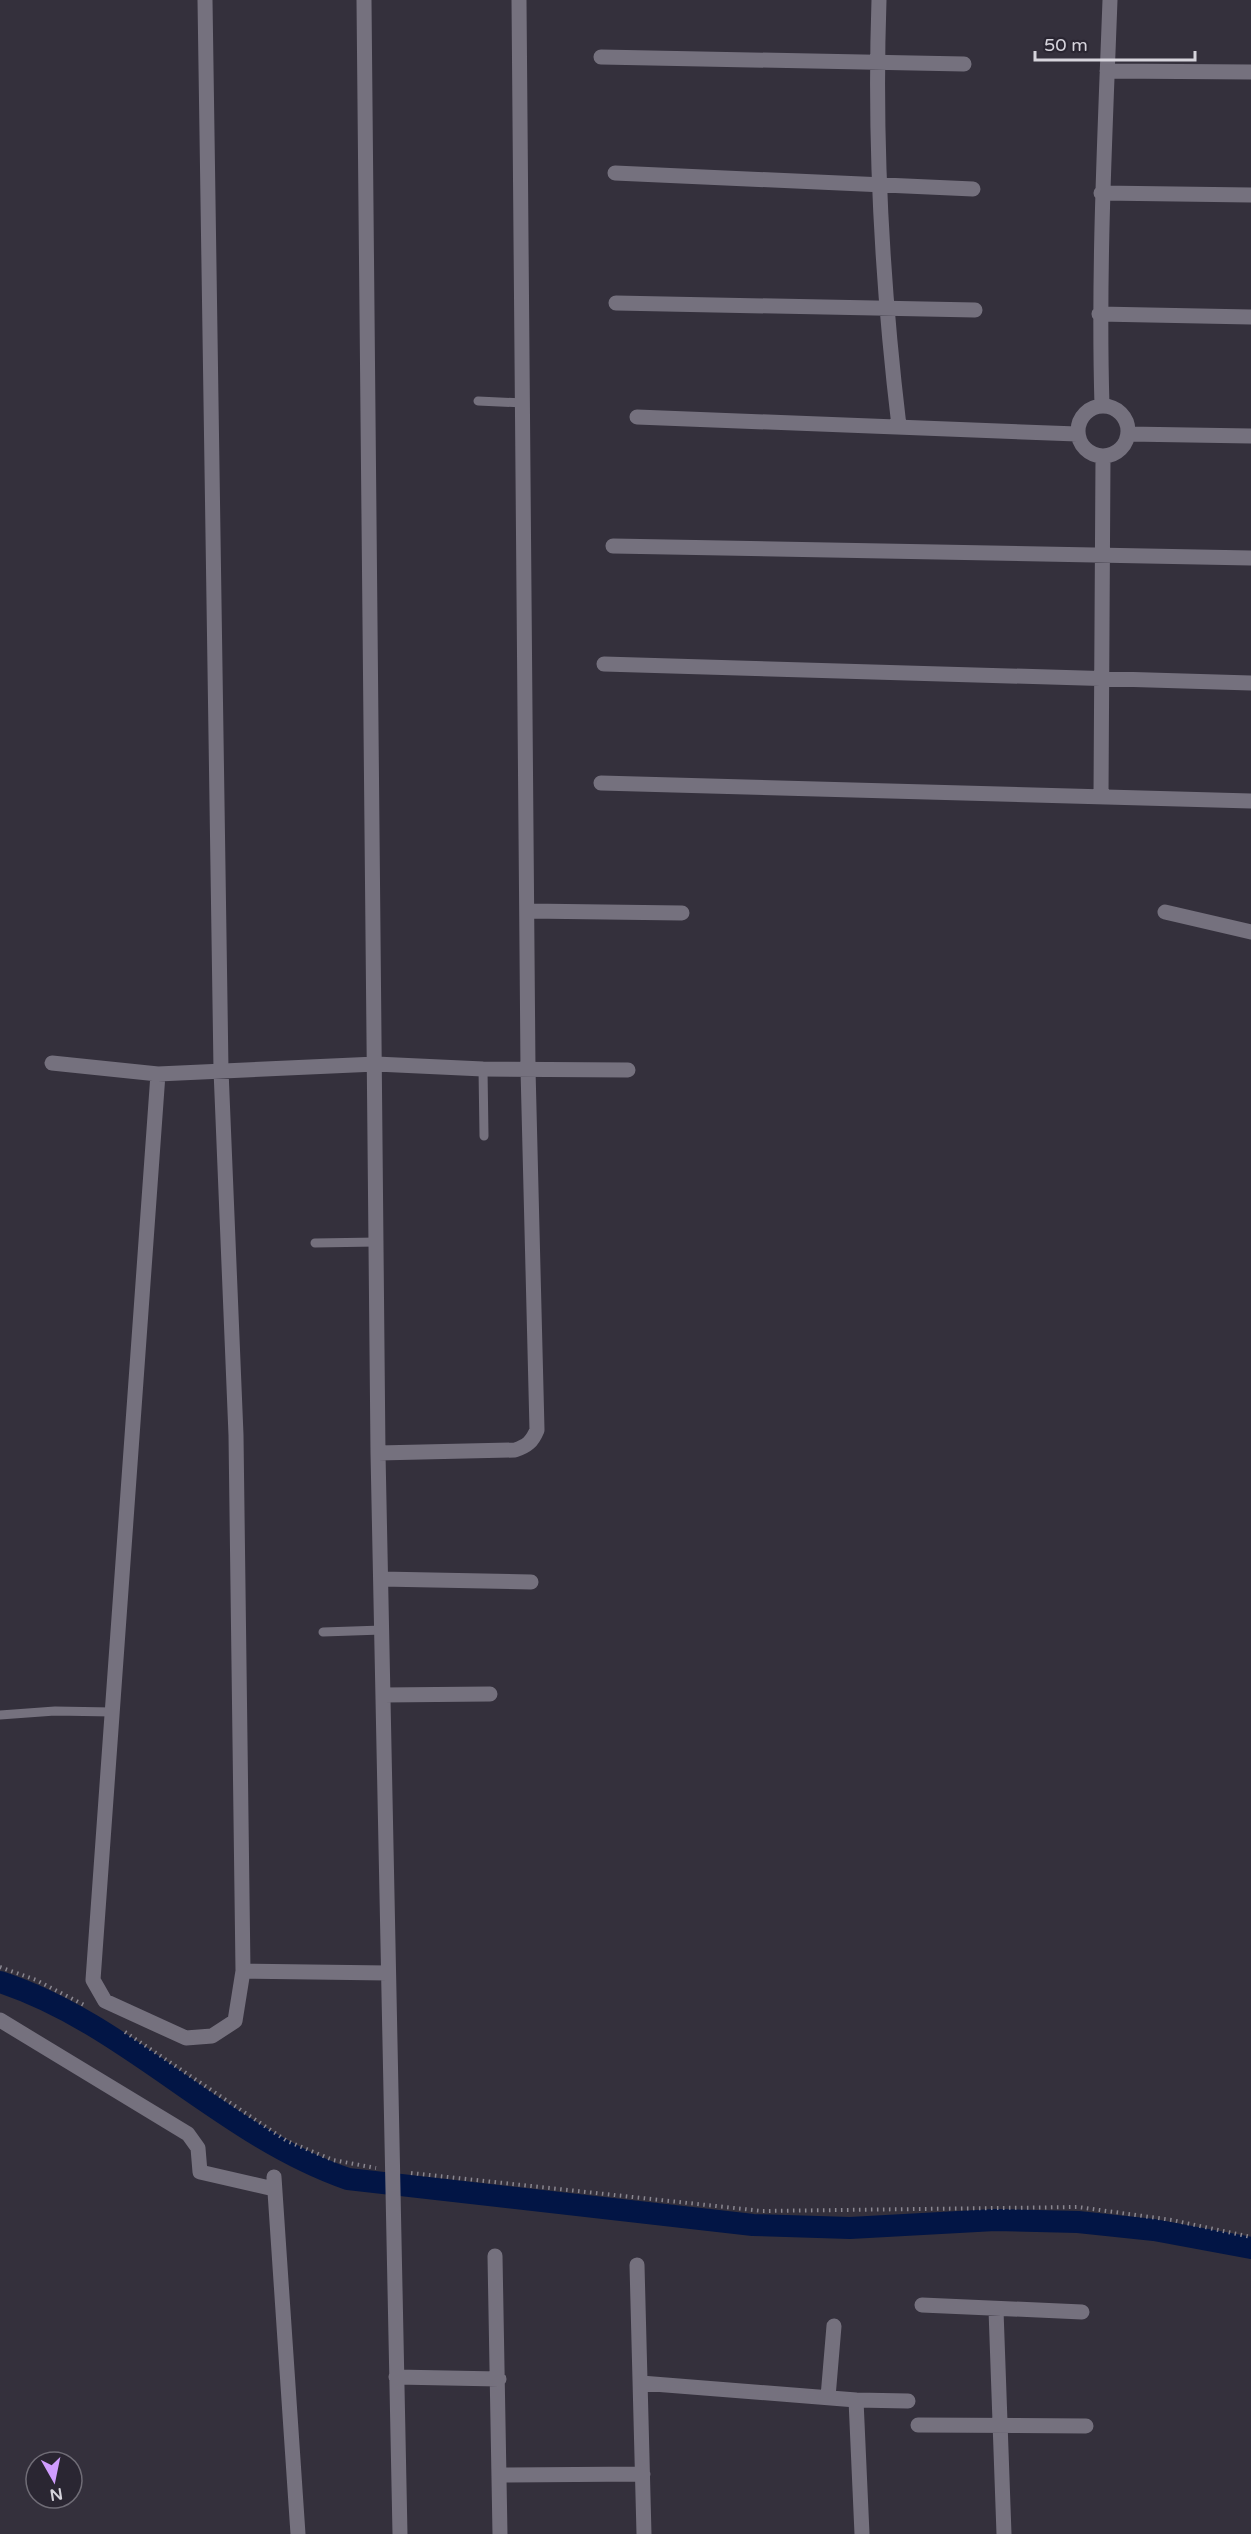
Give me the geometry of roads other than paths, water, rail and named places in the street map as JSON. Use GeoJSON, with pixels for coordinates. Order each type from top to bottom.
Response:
{"type":"FeatureCollection","features":[{"type":"Feature","properties":{"kind":"street"},"geometry":{"type":"LineString","coordinates":[[158,1074],[93,1980],[97,1991],[105,2001],[186,2038],[212,2036],[235,2020],[243,1971],[236,1435],[221,1070],[205,0]]}},
{"type":"Feature","properties":{"kind":"street"},"geometry":{"type":"LineString","coordinates":[[364,0],[378,1453],[390,2168],[400,2534]]}},
{"type":"Feature","properties":{"kind":"street"},"geometry":{"type":"LineString","coordinates":[[378,1453],[515,1450],[526,1447],[537,1430],[528,1069],[519,0]]}},
{"type":"Feature","properties":{"kind":"street"},"geometry":{"type":"LineString","coordinates":[[879,0],[878,184],[885,310],[899,426]]}},
{"type":"Feature","properties":{"kind":"street"},"geometry":{"type":"LineString","coordinates":[[1102,406],[1099,314],[1101,193],[1110,0]]}},
{"type":"Feature","properties":{"kind":"street"},"geometry":{"type":"LineString","coordinates":[[601,57],[964,64]]}},
{"type":"Feature","properties":{"kind":"street"},"geometry":{"type":"LineString","coordinates":[[1107,72],[1251,72]]}},
{"type":"Feature","properties":{"kind":"street"},"geometry":{"type":"LineString","coordinates":[[615,173],[973,189]]}},
{"type":"Feature","properties":{"kind":"street"},"geometry":{"type":"LineString","coordinates":[[1101,193],[1251,195]]}},
{"type":"Feature","properties":{"kind":"street"},"geometry":{"type":"LineString","coordinates":[[616,303],[975,310]]}},
{"type":"Feature","properties":{"kind":"street"},"geometry":{"type":"LineString","coordinates":[[1099,314],[1251,317]]}},
{"type":"Feature","properties":{"kind":"street"},"geometry":{"type":"LineString","coordinates":[[1102,406],[1118,411],[1128,425],[1128,434],[1123,447],[1117,453],[1103,457],[1085,450],[1077,434],[1081,418],[1094,407],[1102,406]]}},
{"type":"Feature","properties":{"kind":"street"},"geometry":{"type":"LineString","coordinates":[[637,417],[1077,434]]}},
{"type":"Feature","properties":{"kind":"street"},"geometry":{"type":"LineString","coordinates":[[1128,434],[1251,436]]}},
{"type":"Feature","properties":{"kind":"street"},"geometry":{"type":"LineString","coordinates":[[1101,796],[1103,457]]}},
{"type":"Feature","properties":{"kind":"street"},"geometry":{"type":"LineString","coordinates":[[613,546],[1251,558]]}},
{"type":"Feature","properties":{"kind":"street"},"geometry":{"type":"LineString","coordinates":[[604,664],[1251,683]]}},
{"type":"Feature","properties":{"kind":"street"},"geometry":{"type":"LineString","coordinates":[[601,783],[1251,801]]}},
{"type":"Feature","properties":{"kind":"street"},"geometry":{"type":"LineString","coordinates":[[528,911],[682,913]]}},
{"type":"Feature","properties":{"kind":"street"},"geometry":{"type":"LineString","coordinates":[[1165,912],[1251,932]]}},
{"type":"Feature","properties":{"kind":"street"},"geometry":{"type":"LineString","coordinates":[[52,1064],[158,1074],[376,1064],[483,1069],[628,1070]]}},
{"type":"Feature","properties":{"kind":"street"},"geometry":{"type":"LineString","coordinates":[[381,1579],[531,1582]]}},
{"type":"Feature","properties":{"kind":"street"},"geometry":{"type":"LineString","coordinates":[[383,1695],[490,1694]]}},
{"type":"Feature","properties":{"kind":"street"},"geometry":{"type":"LineString","coordinates":[[243,1971],[388,1973]]}},
{"type":"Feature","properties":{"kind":"street"},"geometry":{"type":"LineString","coordinates":[[0,2020],[188,2134],[198,2148],[200,2172],[274,2183],[298,2534]]}},
{"type":"Feature","properties":{"kind":"street"},"geometry":{"type":"LineString","coordinates":[[495,2256],[500,2534]]}},
{"type":"Feature","properties":{"kind":"street"},"geometry":{"type":"LineString","coordinates":[[637,2265],[645,2534]]}},
{"type":"Feature","properties":{"kind":"street"},"geometry":{"type":"LineString","coordinates":[[922,2305],[1082,2312]]}},
{"type":"Feature","properties":{"kind":"street"},"geometry":{"type":"LineString","coordinates":[[996,2310],[1004,2534]]}},
{"type":"Feature","properties":{"kind":"street"},"geometry":{"type":"LineString","coordinates":[[828,2397],[834,2326]]}},
{"type":"Feature","properties":{"kind":"street"},"geometry":{"type":"LineString","coordinates":[[396,2378],[499,2379]]}},
{"type":"Feature","properties":{"kind":"street"},"geometry":{"type":"LineString","coordinates":[[641,2383],[856,2400],[908,2401]]}},
{"type":"Feature","properties":{"kind":"street"},"geometry":{"type":"LineString","coordinates":[[856,2400],[862,2534]]}},
{"type":"Feature","properties":{"kind":"street"},"geometry":{"type":"LineString","coordinates":[[918,2425],[1086,2426]]}},
{"type":"Feature","properties":{"kind":"street"},"geometry":{"type":"LineString","coordinates":[[499,2475],[643,2474]]}},
{"type":"Feature","properties":{"kind":"lane"},"geometry":{"type":"LineString","coordinates":[[478,401],[524,403]]}},
{"type":"Feature","properties":{"kind":"lane"},"geometry":{"type":"LineString","coordinates":[[483,1069],[484,1136]]}},
{"type":"Feature","properties":{"kind":"lane"},"geometry":{"type":"LineString","coordinates":[[315,1243],[377,1242]]}},
{"type":"Feature","properties":{"kind":"lane"},"geometry":{"type":"LineString","coordinates":[[323,1632],[382,1630]]}},
{"type":"Feature","properties":{"kind":"lane"},"geometry":{"type":"LineString","coordinates":[[0,1715],[55,1711],[112,1712]]}},
{"type":"Feature","properties":{"kind":"waterway"},"geometry":{"type":"LineString","coordinates":[[0,1982],[46,2001],[91,2024],[258,2136],[302,2160],[348,2179],[753,2225],[850,2228],[995,2220],[1078,2222],[1154,2230],[1251,2248]]}}]}
